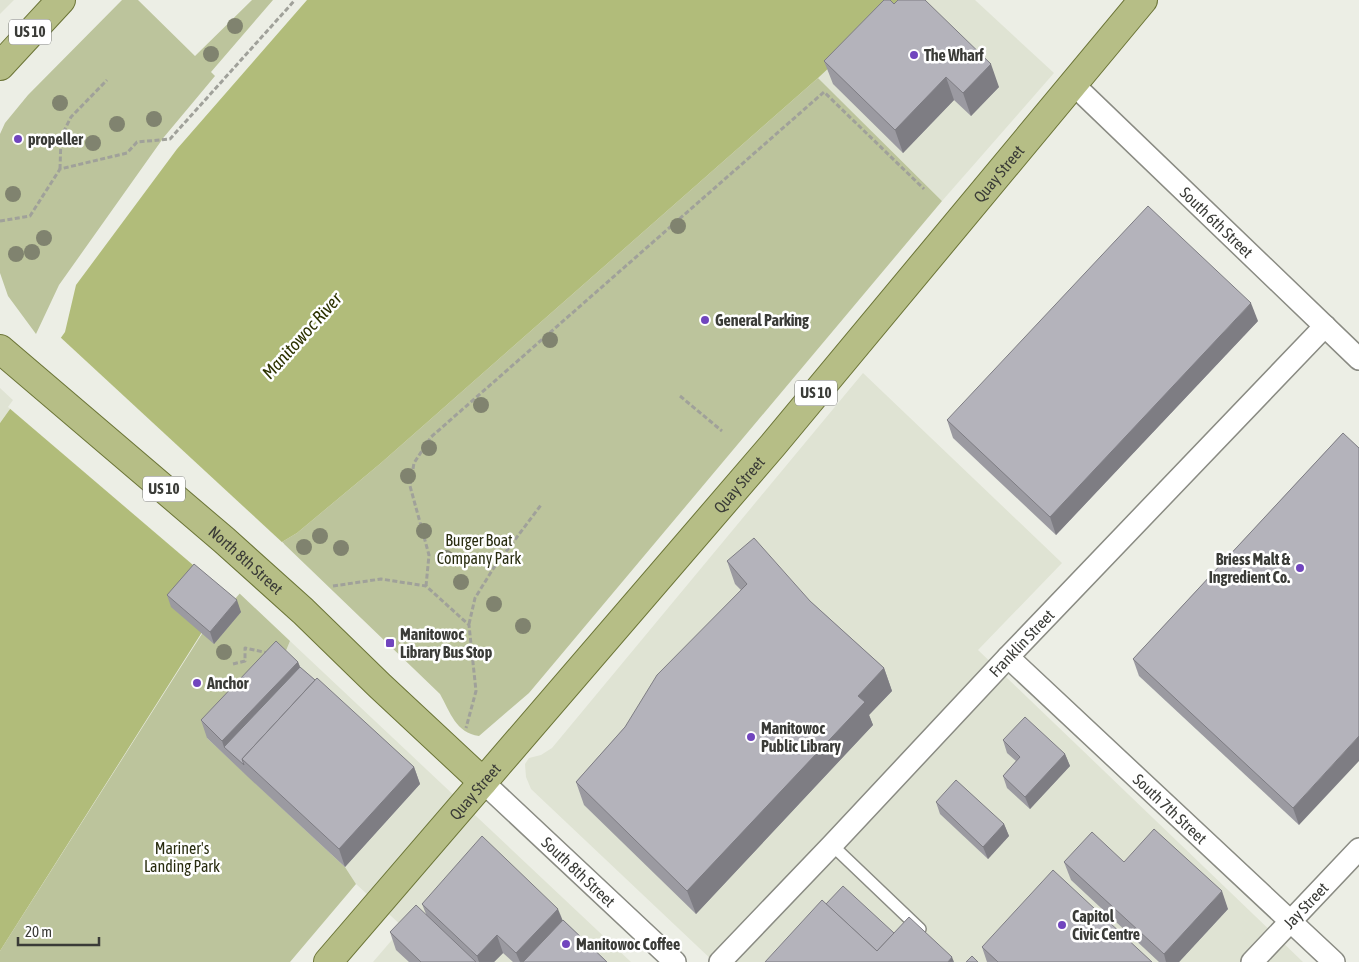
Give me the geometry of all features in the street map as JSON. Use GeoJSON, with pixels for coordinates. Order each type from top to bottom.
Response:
{"type":"FeatureCollection","features":[{"type":"Feature","properties":{"kind":"main road","name":"US 10"},"geometry":{"type":"LineString","coordinates":[[0,66],[61,0]]}},
{"type":"Feature","properties":{"kind":"main road","name":"Quay Street"},"geometry":{"type":"LineString","coordinates":[[328,962],[773,445],[1143,0]]}},
{"type":"Feature","properties":{"kind":"main road","name":"North 8th Street"},"geometry":{"type":"LineString","coordinates":[[0,348],[217,534],[303,611],[483,782]]}},
{"type":"Feature","properties":{"kind":"street","name":"South 6th Street"},"geometry":{"type":"LineString","coordinates":[[1074,85],[1359,359]]}},
{"type":"Feature","properties":{"kind":"street","name":"Franklin Street"},"geometry":{"type":"LineString","coordinates":[[720,962],[832,846],[1008,657],[1325,326]]}},
{"type":"Feature","properties":{"kind":"street","name":"South 7th Street"},"geometry":{"type":"LineString","coordinates":[[1008,657],[1334,962]]}},
{"type":"Feature","properties":{"kind":"street","name":"South 8th Street"},"geometry":{"type":"LineString","coordinates":[[483,782],[675,962]]}},
{"type":"Feature","properties":{"kind":"street","name":"Jay Street"},"geometry":{"type":"LineString","coordinates":[[1252,962],[1359,849]]}},
{"type":"Feature","properties":{"kind":"lane"},"geometry":{"type":"LineString","coordinates":[[832,846],[926,935]]}},
{"type":"Feature","properties":{"kind":"path"},"geometry":{"type":"LineString","coordinates":[[60,169],[127,154],[137,142],[170,139],[295,0]]}},
{"type":"Feature","properties":{"kind":"path"},"geometry":{"type":"LineString","coordinates":[[0,221],[30,216],[60,169],[61,137],[71,117],[107,80]]}},
{"type":"Feature","properties":{"kind":"path"},"geometry":{"type":"LineString","coordinates":[[426,586],[429,555],[410,486],[414,462],[432,437],[824,92],[924,190]]}},
{"type":"Feature","properties":{"kind":"path"},"geometry":{"type":"LineString","coordinates":[[680,396],[722,431]]}},
{"type":"Feature","properties":{"kind":"path"},"geometry":{"type":"LineString","coordinates":[[465,732],[476,691],[469,625],[475,598],[493,568],[541,505]]}},
{"type":"Feature","properties":{"kind":"path"},"geometry":{"type":"LineString","coordinates":[[333,586],[381,579],[426,586],[469,625]]}},
{"type":"Feature","properties":{"kind":"path"},"geometry":{"type":"LineString","coordinates":[[233,664],[245,661],[245,648],[274,654]]}},
{"type":"Feature","properties":{"kind":"shaded area"},"geometry":{"type":"Polygon","coordinates":[[[0,0],[14,0],[0,14],[0,0]]]}},
{"type":"Feature","properties":{"kind":"shaded area"},"geometry":{"type":"Polygon","coordinates":[[[902,0],[975,0],[1054,73],[942,201],[818,78],[902,0]]]}},
{"type":"Feature","properties":{"kind":"shaded area"},"geometry":{"type":"Polygon","coordinates":[[[863,373],[1062,563],[978,650],[1303,962],[714,962],[531,789],[526,777],[525,764],[529,758],[541,755],[552,748],[863,373]]]}},
{"type":"Feature","properties":{"kind":"shaded area"},"geometry":{"type":"Polygon","coordinates":[[[0,388],[15,402],[0,423],[0,388]]]}},
{"type":"Feature","properties":{"kind":"shaded area"},"geometry":{"type":"Polygon","coordinates":[[[290,641],[631,962],[373,962],[403,927],[356,884],[345,867],[207,738],[283,658],[290,641]]]}},
{"type":"Feature","properties":{"kind":"green space"},"geometry":{"type":"Polygon","coordinates":[[[122,0],[138,0],[195,56],[252,0],[273,0],[211,72],[215,76],[164,137],[59,285],[36,334],[8,296],[0,273],[0,134],[5,123],[28,95],[122,0]]]}},
{"type":"Feature","properties":{"kind":"green space","name":"Burger Boat Company Park"},"geometry":{"type":"Polygon","coordinates":[[[818,78],[942,201],[529,693],[479,736],[465,731],[455,721],[440,694],[282,542],[297,533],[381,463],[818,78]]]}},
{"type":"Feature","properties":{"kind":"green space","name":"Mariner's Landing Park"},"geometry":{"type":"Polygon","coordinates":[[[238,592],[290,641],[283,658],[207,738],[345,867],[356,884],[290,962],[0,962],[0,951],[205,629],[238,592]]]}},
{"type":"Feature","properties":{"kind":"water","name":"Manitowoc River"},"geometry":{"type":"Polygon","coordinates":[[[307,0],[902,0],[818,78],[381,463],[297,533],[282,542],[204,629],[0,951],[0,423],[65,332],[76,285],[177,149],[307,0]]]}},
{"type":"Feature","properties":{"kind":"pier"},"geometry":{"type":"Polygon","coordinates":[[[59,336],[284,544],[234,600],[8,407],[59,336]]]}},
{"type":"Feature","properties":{"kind":"building","name":"The Wharf"},"geometry":{"type":"Polygon","coordinates":[[[884,0],[890,0],[894,4],[898,0],[925,0],[991,64],[963,93],[946,77],[895,130],[824,61],[884,0]]]}},
{"type":"Feature","properties":{"kind":"building"},"geometry":{"type":"Polygon","coordinates":[[[1148,206],[1251,303],[1050,517],[947,420],[1148,206]]]}},
{"type":"Feature","properties":{"kind":"building","name":"Briess Malt & Ingredient Co."},"geometry":{"type":"Polygon","coordinates":[[[1343,433],[1359,448],[1359,736],[1293,808],[1133,659],[1343,433]]]}},
{"type":"Feature","properties":{"kind":"building","name":"Manitowoc Public Library"},"geometry":{"type":"Polygon","coordinates":[[[754,538],[810,601],[884,668],[858,696],[865,702],[687,891],[576,782],[625,727],[657,675],[747,584],[727,561],[754,538]]]}},
{"type":"Feature","properties":{"kind":"building"},"geometry":{"type":"Polygon","coordinates":[[[194,564],[237,600],[210,632],[167,595],[194,564]]]}},
{"type":"Feature","properties":{"kind":"building"},"geometry":{"type":"Polygon","coordinates":[[[276,641],[298,662],[222,741],[201,720],[276,641]]]}},
{"type":"Feature","properties":{"kind":"building"},"geometry":{"type":"Polygon","coordinates":[[[300,667],[315,680],[242,759],[244,765],[224,747],[300,667]]]}},
{"type":"Feature","properties":{"kind":"building"},"geometry":{"type":"Polygon","coordinates":[[[317,678],[414,767],[339,849],[242,759],[317,678]]]}},
{"type":"Feature","properties":{"kind":"building"},"geometry":{"type":"Polygon","coordinates":[[[1025,717],[1065,754],[1025,797],[1003,776],[1020,757],[1003,740],[1025,717]]]}},
{"type":"Feature","properties":{"kind":"building"},"geometry":{"type":"Polygon","coordinates":[[[956,780],[1004,824],[983,847],[936,802],[956,780]]]}},
{"type":"Feature","properties":{"kind":"building"},"geometry":{"type":"Polygon","coordinates":[[[1154,829],[1222,891],[1164,954],[1064,862],[1092,832],[1124,862],[1154,829]]]}},
{"type":"Feature","properties":{"kind":"building"},"geometry":{"type":"Polygon","coordinates":[[[482,836],[558,909],[516,953],[497,935],[477,956],[422,904],[482,836]]]}},
{"type":"Feature","properties":{"kind":"building","name":"Capitol Civic Centre"},"geometry":{"type":"Polygon","coordinates":[[[1053,870],[1152,962],[998,962],[982,947],[1053,870]]]}},
{"type":"Feature","properties":{"kind":"building"},"geometry":{"type":"Polygon","coordinates":[[[843,886],[894,933],[877,951],[826,904],[843,886]]]}},
{"type":"Feature","properties":{"kind":"building"},"geometry":{"type":"Polygon","coordinates":[[[822,900],[877,951],[909,917],[952,957],[948,962],[765,962],[822,900]]]}},
{"type":"Feature","properties":{"kind":"building"},"geometry":{"type":"Polygon","coordinates":[[[416,905],[476,962],[421,962],[390,932],[416,905]]]}},
{"type":"Feature","properties":{"kind":"building","name":"Manitowoc Coffee"},"geometry":{"type":"Polygon","coordinates":[[[563,920],[607,962],[523,962],[563,920]]]}},
{"type":"Feature","properties":{"kind":"building"},"geometry":{"type":"Polygon","coordinates":[[[972,956],[978,962],[966,962],[972,956]]]}},
{"type":"Feature","properties":{"kind":"place","name":"The Wharf"},"geometry":{"type":"Point","coordinates":[914,55]}},
{"type":"Feature","properties":{"kind":"place","name":"propeller"},"geometry":{"type":"Point","coordinates":[18,139]}},
{"type":"Feature","properties":{"kind":"place","name":"General Parking"},"geometry":{"type":"Point","coordinates":[705,320]}},
{"type":"Feature","properties":{"kind":"place","name":"Briess Malt & Ingredient Co."},"geometry":{"type":"Point","coordinates":[1300,568]}},
{"type":"Feature","properties":{"kind":"place","name":"Manitowoc Library Bus Stop"},"geometry":{"type":"Point","coordinates":[390,643]}},
{"type":"Feature","properties":{"kind":"place","name":"Anchor"},"geometry":{"type":"Point","coordinates":[197,683]}},
{"type":"Feature","properties":{"kind":"place","name":"Manitowoc Public Library"},"geometry":{"type":"Point","coordinates":[751,737]}},
{"type":"Feature","properties":{"kind":"place","name":"Capitol Civic Centre"},"geometry":{"type":"Point","coordinates":[1062,925]}},
{"type":"Feature","properties":{"kind":"place","name":"Manitowoc Coffee"},"geometry":{"type":"Point","coordinates":[566,944]}}]}
